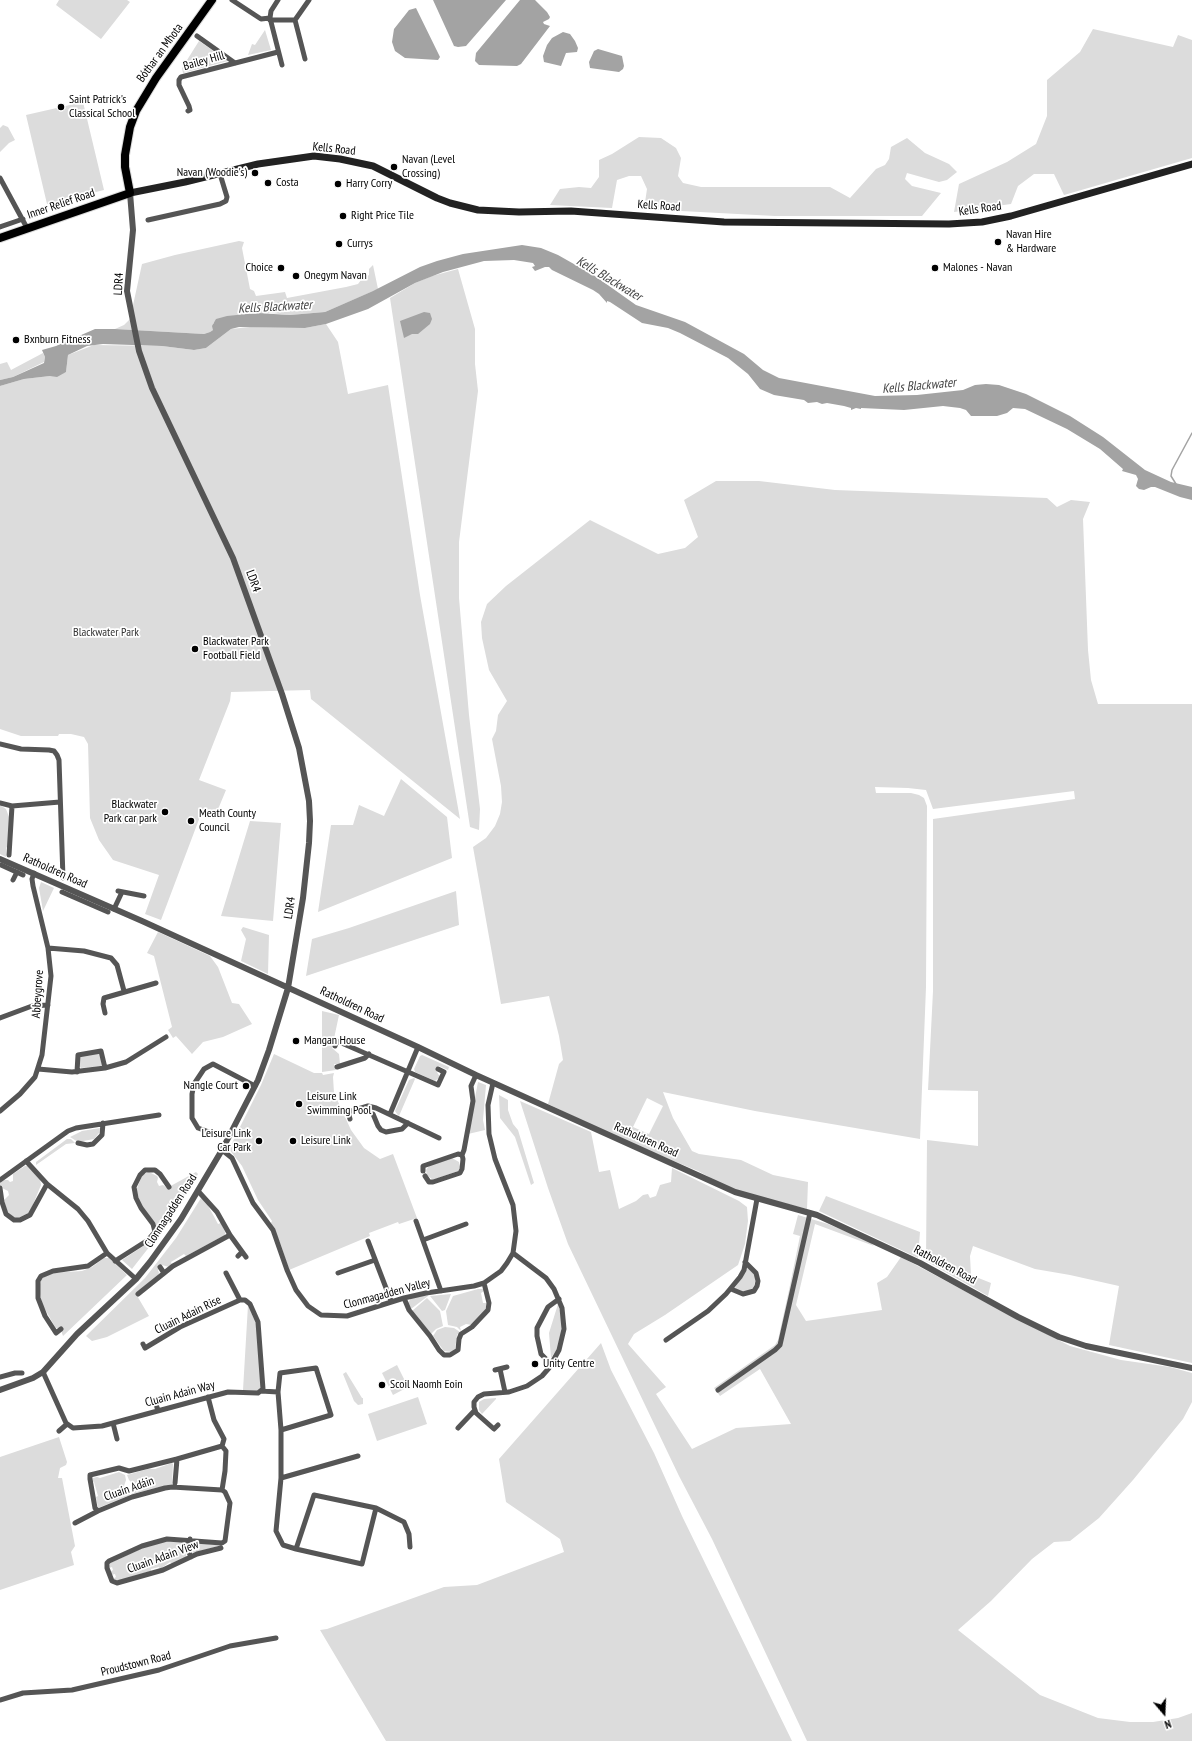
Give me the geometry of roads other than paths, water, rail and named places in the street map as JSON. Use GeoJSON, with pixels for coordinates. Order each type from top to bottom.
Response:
{"type":"FeatureCollection","features":[{"type":"Feature","properties":{"kind":"main road","name":"Bóthar an Mhota"},"geometry":{"type":"LineString","coordinates":[[130,193],[125,160],[128,136],[136,111],[156,78],[212,0]]}},
{"type":"Feature","properties":{"kind":"main road","name":"Kells Road"},"geometry":{"type":"LineString","coordinates":[[130,193],[286,159],[314,156],[329,157],[372,166],[437,198],[455,205],[478,210],[519,212],[571,211],[740,222],[942,224],[982,222],[1011,216],[1192,164]]}},
{"type":"Feature","properties":{"kind":"main road","name":"Inner Relief Road"},"geometry":{"type":"LineString","coordinates":[[0,238],[130,193]]}},
{"type":"Feature","properties":{"kind":"street"},"geometry":{"type":"LineString","coordinates":[[232,0],[261,19],[295,20]]}},
{"type":"Feature","properties":{"kind":"street"},"geometry":{"type":"LineString","coordinates":[[278,0],[271,11],[270,19],[282,65]]}},
{"type":"Feature","properties":{"kind":"street"},"geometry":{"type":"LineString","coordinates":[[305,59],[295,20],[309,0]]}},
{"type":"Feature","properties":{"kind":"street","name":"Bailey Hill"},"geometry":{"type":"LineString","coordinates":[[197,36],[235,63]]}},
{"type":"Feature","properties":{"kind":"street","name":"Bailey Hill"},"geometry":{"type":"LineString","coordinates":[[179,80],[181,77],[278,52]]}},
{"type":"Feature","properties":{"kind":"street","name":"Bailey Hill"},"geometry":{"type":"LineString","coordinates":[[173,76],[179,80],[181,90],[189,106],[190,110],[188,111]]}},
{"type":"Feature","properties":{"kind":"street"},"geometry":{"type":"LineString","coordinates":[[148,220],[220,204],[226,201],[227,198],[220,174]]}},
{"type":"Feature","properties":{"kind":"street"},"geometry":{"type":"LineString","coordinates":[[0,178],[28,228]]}},
{"type":"Feature","properties":{"kind":"street","name":"LDR4"},"geometry":{"type":"LineString","coordinates":[[130,193],[133,230],[128,291],[133,325],[139,351],[152,388],[234,558],[282,694],[299,748],[309,801],[310,821],[303,898],[288,988]]}},
{"type":"Feature","properties":{"kind":"street"},"geometry":{"type":"LineString","coordinates":[[0,227],[23,219]]}},
{"type":"Feature","properties":{"kind":"street"},"geometry":{"type":"LineString","coordinates":[[0,744],[16,749],[54,751],[59,760],[63,878]]}},
{"type":"Feature","properties":{"kind":"street"},"geometry":{"type":"LineString","coordinates":[[0,803],[12,806],[60,802]]}},
{"type":"Feature","properties":{"kind":"street"},"geometry":{"type":"LineString","coordinates":[[9,855],[12,806]]}},
{"type":"Feature","properties":{"kind":"street","name":"Ratholdren Road"},"geometry":{"type":"LineString","coordinates":[[0,862],[34,874],[99,905],[288,988],[721,1186],[757,1199],[810,1213],[920,1263],[1018,1317],[1059,1337],[1086,1346],[1192,1368]]}},
{"type":"Feature","properties":{"kind":"street"},"geometry":{"type":"LineString","coordinates":[[10,866],[16,872],[23,875]]}},
{"type":"Feature","properties":{"kind":"street"},"geometry":{"type":"LineString","coordinates":[[13,880],[16,872]]}},
{"type":"Feature","properties":{"kind":"street","name":"Abbeygrove"},"geometry":{"type":"LineString","coordinates":[[0,1111],[35,1077],[42,1055],[51,976],[48,948],[33,886],[32,879],[34,874]]}},
{"type":"Feature","properties":{"kind":"street"},"geometry":{"type":"LineString","coordinates":[[111,910],[120,891],[144,896]]}},
{"type":"Feature","properties":{"kind":"street","name":"Ratholdren Road"},"geometry":{"type":"LineString","coordinates":[[62,892],[99,905]]}},
{"type":"Feature","properties":{"kind":"street"},"geometry":{"type":"LineString","coordinates":[[48,948],[84,951],[110,958],[117,965],[124,991]]}},
{"type":"Feature","properties":{"kind":"street"},"geometry":{"type":"LineString","coordinates":[[105,1013],[103,1004],[104,998],[156,983]]}},
{"type":"Feature","properties":{"kind":"street","name":"Clonmagadden Road"},"geometry":{"type":"LineString","coordinates":[[0,1390],[33,1378],[43,1372],[77,1334],[136,1279],[168,1238],[222,1150],[255,1086],[269,1050],[288,988]]}},
{"type":"Feature","properties":{"kind":"street"},"geometry":{"type":"LineString","coordinates":[[0,1018],[32,1006],[48,1005]]}},
{"type":"Feature","properties":{"kind":"street"},"geometry":{"type":"LineString","coordinates":[[38,1069],[76,1072],[105,1068],[126,1062],[166,1037]]}},
{"type":"Feature","properties":{"kind":"street"},"geometry":{"type":"LineString","coordinates":[[335,1046],[337,1041],[438,1085],[444,1072],[438,1069]]}},
{"type":"Feature","properties":{"kind":"street"},"geometry":{"type":"LineString","coordinates":[[390,1114],[418,1048]]}},
{"type":"Feature","properties":{"kind":"street"},"geometry":{"type":"LineString","coordinates":[[76,1072],[78,1055],[101,1051],[105,1068]]}},
{"type":"Feature","properties":{"kind":"street"},"geometry":{"type":"LineString","coordinates":[[337,1067],[365,1058],[369,1054]]}},
{"type":"Feature","properties":{"kind":"street"},"geometry":{"type":"LineString","coordinates":[[209,1132],[198,1128],[192,1118],[192,1094],[194,1084],[204,1069],[213,1064],[255,1086]]}},
{"type":"Feature","properties":{"kind":"street"},"geometry":{"type":"LineString","coordinates":[[462,1155],[458,1154],[426,1165],[422,1169],[429,1182],[460,1173],[462,1169],[462,1155],[473,1101],[471,1086],[476,1075]]}},
{"type":"Feature","properties":{"kind":"street","name":"Clonmagadden Valley"},"geometry":{"type":"LineString","coordinates":[[222,1150],[230,1155],[243,1178],[253,1203],[273,1230],[291,1280],[308,1306],[321,1314],[347,1316],[391,1301],[441,1291],[457,1290],[484,1283],[501,1271],[513,1253],[516,1231],[514,1211],[508,1191],[495,1159],[489,1134],[488,1105],[493,1083]]}},
{"type":"Feature","properties":{"kind":"street"},"geometry":{"type":"LineString","coordinates":[[350,1119],[348,1112],[368,1106],[390,1114],[439,1138]]}},
{"type":"Feature","properties":{"kind":"street"},"geometry":{"type":"LineString","coordinates":[[373,1114],[378,1126],[381,1130],[386,1132],[402,1129],[408,1123]]}},
{"type":"Feature","properties":{"kind":"street"},"geometry":{"type":"LineString","coordinates":[[0,1180],[68,1131],[85,1125],[159,1115]]}},
{"type":"Feature","properties":{"kind":"street"},"geometry":{"type":"LineString","coordinates":[[78,1143],[87,1145],[94,1144],[102,1135],[103,1123]]}},
{"type":"Feature","properties":{"kind":"street"},"geometry":{"type":"LineString","coordinates":[[26,1161],[47,1184],[83,1214],[107,1253],[136,1279]]}},
{"type":"Feature","properties":{"kind":"street"},"geometry":{"type":"LineString","coordinates":[[115,1261],[148,1240],[155,1232],[153,1224],[141,1208],[136,1198],[134,1188],[140,1175],[145,1170],[155,1170],[160,1174],[169,1187]]}},
{"type":"Feature","properties":{"kind":"street"},"geometry":{"type":"LineString","coordinates":[[0,1188],[6,1214],[14,1220],[20,1220],[30,1215],[47,1184]]}},
{"type":"Feature","properties":{"kind":"street"},"geometry":{"type":"LineString","coordinates":[[198,1190],[217,1212],[230,1235],[246,1257]]}},
{"type":"Feature","properties":{"kind":"street"},"geometry":{"type":"LineString","coordinates":[[666,1340],[708,1311],[731,1289],[740,1277],[745,1262],[757,1199]]}},
{"type":"Feature","properties":{"kind":"street"},"geometry":{"type":"LineString","coordinates":[[718,1390],[780,1345],[810,1213]]}},
{"type":"Feature","properties":{"kind":"street"},"geometry":{"type":"LineString","coordinates":[[416,1221],[441,1291]]}},
{"type":"Feature","properties":{"kind":"street"},"geometry":{"type":"LineString","coordinates":[[423,1240],[466,1224]]}},
{"type":"Feature","properties":{"kind":"street"},"geometry":{"type":"LineString","coordinates":[[138,1294],[178,1264],[230,1235]]}},
{"type":"Feature","properties":{"kind":"street"},"geometry":{"type":"LineString","coordinates":[[368,1241],[391,1301]]}},
{"type":"Feature","properties":{"kind":"street"},"geometry":{"type":"LineString","coordinates":[[238,1256],[242,1252]]}},
{"type":"Feature","properties":{"kind":"street"},"geometry":{"type":"LineString","coordinates":[[61,1329],[56,1333],[45,1316],[38,1298],[38,1281],[41,1276],[53,1271],[88,1266],[107,1253]]}},
{"type":"Feature","properties":{"kind":"street"},"geometry":{"type":"LineString","coordinates":[[498,1425],[494,1429],[475,1410],[474,1402],[478,1397],[484,1394],[505,1392],[531,1384],[542,1376],[559,1350],[564,1329],[564,1317],[559,1299],[554,1289],[546,1278],[513,1253]]}},
{"type":"Feature","properties":{"kind":"street"},"geometry":{"type":"LineString","coordinates":[[338,1273],[375,1260]]}},
{"type":"Feature","properties":{"kind":"street"},"geometry":{"type":"LineString","coordinates":[[731,1289],[743,1294],[754,1291],[757,1286],[758,1281],[756,1273],[745,1262]]}},
{"type":"Feature","properties":{"kind":"street"},"geometry":{"type":"LineString","coordinates":[[160,1267],[164,1273]]}},
{"type":"Feature","properties":{"kind":"street"},"geometry":{"type":"LineString","coordinates":[[226,1273],[242,1300],[250,1304],[258,1322],[264,1386],[262,1392]]}},
{"type":"Feature","properties":{"kind":"street"},"geometry":{"type":"LineString","coordinates":[[404,1298],[409,1310],[444,1355],[450,1355],[458,1350],[459,1339],[462,1333],[472,1327],[488,1310],[489,1303],[484,1283]]}},
{"type":"Feature","properties":{"kind":"street"},"geometry":{"type":"LineString","coordinates":[[551,1364],[541,1354],[537,1341],[537,1328],[548,1307],[559,1299]]}},
{"type":"Feature","properties":{"kind":"street","name":"Cluain Adain Rise"},"geometry":{"type":"LineString","coordinates":[[142,1344],[145,1348],[180,1327],[242,1300]]}},
{"type":"Feature","properties":{"kind":"street"},"geometry":{"type":"LineString","coordinates":[[505,1392],[498,1369],[507,1367]]}},
{"type":"Feature","properties":{"kind":"street"},"geometry":{"type":"LineString","coordinates":[[281,1430],[331,1415],[316,1368],[280,1373],[278,1392],[281,1430],[281,1478],[276,1531],[283,1545],[362,1564],[376,1508]]}},
{"type":"Feature","properties":{"kind":"street"},"geometry":{"type":"LineString","coordinates":[[43,1372],[67,1424],[59,1432]]}},
{"type":"Feature","properties":{"kind":"street"},"geometry":{"type":"LineString","coordinates":[[0,1377],[15,1373],[22,1373]]}},
{"type":"Feature","properties":{"kind":"street","name":"Cluain Adain Way"},"geometry":{"type":"LineString","coordinates":[[67,1424],[73,1428],[86,1428],[113,1423],[228,1392],[255,1394],[262,1392],[278,1392]]}},
{"type":"Feature","properties":{"kind":"street"},"geometry":{"type":"LineString","coordinates":[[208,1397],[214,1420],[224,1439],[222,1446]]}},
{"type":"Feature","properties":{"kind":"street"},"geometry":{"type":"LineString","coordinates":[[156,1404],[158,1411]]}},
{"type":"Feature","properties":{"kind":"street"},"geometry":{"type":"LineString","coordinates":[[458,1428],[475,1410]]}},
{"type":"Feature","properties":{"kind":"street"},"geometry":{"type":"LineString","coordinates":[[113,1423],[117,1439]]}},
{"type":"Feature","properties":{"kind":"street"},"geometry":{"type":"LineString","coordinates":[[175,1484],[177,1459],[222,1446]]}},
{"type":"Feature","properties":{"kind":"street"},"geometry":{"type":"LineString","coordinates":[[222,1446],[226,1451],[222,1490]]}},
{"type":"Feature","properties":{"kind":"street"},"geometry":{"type":"LineString","coordinates":[[281,1478],[358,1456]]}},
{"type":"Feature","properties":{"kind":"street","name":"Cluain Adáin"},"geometry":{"type":"LineString","coordinates":[[177,1459],[129,1471],[119,1468],[90,1475],[95,1508],[98,1511],[132,1497],[172,1487],[222,1490]]}},
{"type":"Feature","properties":{"kind":"street","name":"Cluain Adain View"},"geometry":{"type":"LineString","coordinates":[[221,1548],[197,1554],[163,1570],[117,1583],[112,1581],[106,1565],[109,1561],[148,1544],[168,1539],[190,1539],[222,1543],[225,1541],[230,1503],[225,1492],[222,1490]]}},
{"type":"Feature","properties":{"kind":"street"},"geometry":{"type":"LineString","coordinates":[[296,1549],[314,1495],[376,1508],[404,1522],[410,1534],[410,1547]]}},
{"type":"Feature","properties":{"kind":"street"},"geometry":{"type":"LineString","coordinates":[[75,1523],[98,1511]]}},
{"type":"Feature","properties":{"kind":"street"},"geometry":{"type":"LineString","coordinates":[[190,1539],[188,1550],[190,1557]]}},
{"type":"Feature","properties":{"kind":"street","name":"Proudstown Road"},"geometry":{"type":"LineString","coordinates":[[0,1700],[23,1693],[72,1690],[159,1670],[230,1646],[276,1638]]}},
{"type":"Feature","properties":{"kind":"waterway"},"geometry":{"type":"LineString","coordinates":[[1176,484],[1171,476],[1172,470],[1192,433]]}},
{"type":"Feature","properties":{"kind":"place","name":"Saint Patrick's Classical School"},"geometry":{"type":"Point","coordinates":[61,107]}},
{"type":"Feature","properties":{"kind":"place","name":"Navan (Level Crossing)"},"geometry":{"type":"Point","coordinates":[394,167]}},
{"type":"Feature","properties":{"kind":"place","name":"Navan (Woodie's)"},"geometry":{"type":"Point","coordinates":[255,173]}},
{"type":"Feature","properties":{"kind":"place","name":"Costa"},"geometry":{"type":"Point","coordinates":[268,183]}},
{"type":"Feature","properties":{"kind":"place","name":"Harry Corry"},"geometry":{"type":"Point","coordinates":[338,184]}},
{"type":"Feature","properties":{"kind":"place","name":"Right Price Tile"},"geometry":{"type":"Point","coordinates":[343,216]}},
{"type":"Feature","properties":{"kind":"place","name":"Navan Hire & Hardware"},"geometry":{"type":"Point","coordinates":[998,242]}},
{"type":"Feature","properties":{"kind":"place","name":"Currys"},"geometry":{"type":"Point","coordinates":[339,244]}},
{"type":"Feature","properties":{"kind":"place","name":"Choice"},"geometry":{"type":"Point","coordinates":[281,268]}},
{"type":"Feature","properties":{"kind":"place","name":"Malones - Navan"},"geometry":{"type":"Point","coordinates":[935,268]}},
{"type":"Feature","properties":{"kind":"place","name":"Onegym Navan"},"geometry":{"type":"Point","coordinates":[296,276]}},
{"type":"Feature","properties":{"kind":"place","name":"Bxnburn Fitness"},"geometry":{"type":"Point","coordinates":[16,340]}},
{"type":"Feature","properties":{"kind":"place","name":"Blackwater Park Football Field"},"geometry":{"type":"Point","coordinates":[195,649]}},
{"type":"Feature","properties":{"kind":"place","name":"Blackwater Park car park"},"geometry":{"type":"Point","coordinates":[165,812]}},
{"type":"Feature","properties":{"kind":"place","name":"Meath County Council"},"geometry":{"type":"Point","coordinates":[191,821]}},
{"type":"Feature","properties":{"kind":"place","name":"Mangan House"},"geometry":{"type":"Point","coordinates":[296,1041]}},
{"type":"Feature","properties":{"kind":"place","name":"Nangle Court"},"geometry":{"type":"Point","coordinates":[246,1086]}},
{"type":"Feature","properties":{"kind":"place","name":"Leisure Link Swimming Pool"},"geometry":{"type":"Point","coordinates":[299,1104]}},
{"type":"Feature","properties":{"kind":"place","name":"Leisure Link Car Park"},"geometry":{"type":"Point","coordinates":[259,1141]}},
{"type":"Feature","properties":{"kind":"place","name":"Leisure Link"},"geometry":{"type":"Point","coordinates":[293,1141]}},
{"type":"Feature","properties":{"kind":"place","name":"Unity Centre"},"geometry":{"type":"Point","coordinates":[535,1364]}},
{"type":"Feature","properties":{"kind":"place","name":"Scoil Naomh Eoin"},"geometry":{"type":"Point","coordinates":[382,1385]}},
{"type":"Feature","properties":{"kind":"water label","name":"Kells Blackwater"},"geometry":{"type":"Point","coordinates":[609,279]}},
{"type":"Feature","properties":{"kind":"water label","name":"Kells Blackwater"},"geometry":{"type":"Point","coordinates":[275,307]}},
{"type":"Feature","properties":{"kind":"water label","name":"Kells Blackwater"},"geometry":{"type":"Point","coordinates":[919,386]}},
{"type":"Feature","properties":{"kind":"park label","name":"Blackwater Park"},"geometry":{"type":"Point","coordinates":[106,633]}}]}
